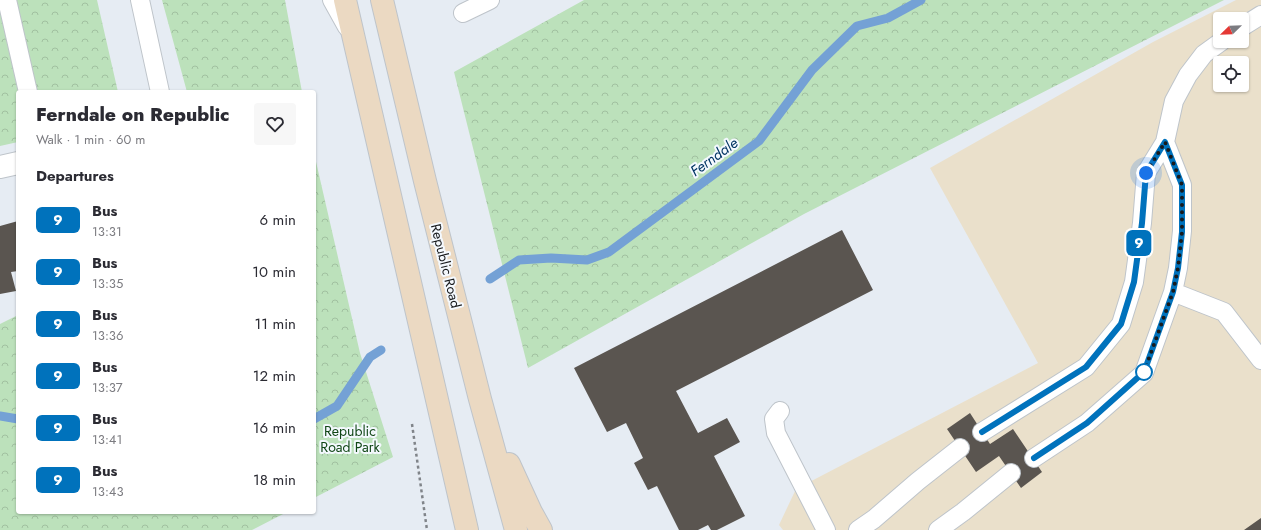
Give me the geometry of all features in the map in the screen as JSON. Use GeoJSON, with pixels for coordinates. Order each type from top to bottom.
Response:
{"type":"FeatureCollection","features":[{"type":"Feature","properties":{"kind":"main road"},"geometry":{"type":"LineString","coordinates":[[345,0],[467,530]]}},
{"type":"Feature","properties":{"kind":"main road","name":"Republic Road"},"geometry":{"type":"LineString","coordinates":[[382,0],[425,181],[480,400],[516,530]]}},
{"type":"Feature","properties":{"kind":"main road"},"geometry":{"type":"LineString","coordinates":[[480,400],[531,512],[541,530]]}},
{"type":"Feature","properties":{"kind":"street"},"geometry":{"type":"LineString","coordinates":[[0,167],[16,163]]}},
{"type":"Feature","properties":{"kind":"lane"},"geometry":{"type":"LineString","coordinates":[[7,0],[28,90]]}},
{"type":"Feature","properties":{"kind":"lane"},"geometry":{"type":"LineString","coordinates":[[140,0],[160,90]]}},
{"type":"Feature","properties":{"kind":"lane"},"geometry":{"type":"LineString","coordinates":[[332,0],[354,38]]}},
{"type":"Feature","properties":{"kind":"lane"},"geometry":{"type":"LineString","coordinates":[[463,13],[490,0]]}},
{"type":"Feature","properties":{"kind":"lane"},"geometry":{"type":"LineString","coordinates":[[1249,22],[1261,15]]}},
{"type":"Feature","properties":{"kind":"lane"},"geometry":{"type":"LineString","coordinates":[[1034,458],[1087,423],[1144,372],[1173,292],[1178,268],[1182,232],[1182,185],[1165,142],[1166,130],[1177,94],[1188,75],[1204,54],[1213,48]]}},
{"type":"Feature","properties":{"kind":"lane"},"geometry":{"type":"LineString","coordinates":[[982,432],[1086,367],[1121,324],[1134,282],[1142,223],[1146,173],[1165,142]]}},
{"type":"Feature","properties":{"kind":"lane"},"geometry":{"type":"LineString","coordinates":[[1173,292],[1224,312],[1261,360]]}},
{"type":"Feature","properties":{"kind":"lane"},"geometry":{"type":"LineString","coordinates":[[780,411],[774,419],[776,433],[826,530]]}},
{"type":"Feature","properties":{"kind":"lane"},"geometry":{"type":"LineString","coordinates":[[858,530],[874,519],[918,481],[960,448]]}},
{"type":"Feature","properties":{"kind":"lane"},"geometry":{"type":"LineString","coordinates":[[938,530],[1011,474]]}},
{"type":"Feature","properties":{"kind":"shaded area"},"geometry":{"type":"Polygon","coordinates":[[[1236,0],[1261,0],[1261,530],[783,530],[779,525],[796,489],[1038,363],[930,168],[1153,42],[1236,0]]]}},
{"type":"Feature","properties":{"kind":"green space"},"geometry":{"type":"Polygon","coordinates":[[[0,0],[97,0],[118,90],[16,90],[16,142],[0,146],[0,0]]]}},
{"type":"Feature","properties":{"kind":"green space"},"geometry":{"type":"Polygon","coordinates":[[[162,0],[285,0],[302,90],[186,90],[162,0]]]}},
{"type":"Feature","properties":{"kind":"green space"},"geometry":{"type":"Polygon","coordinates":[[[584,0],[1224,0],[804,214],[528,368],[454,72],[584,0]]]}},
{"type":"Feature","properties":{"kind":"green space","name":"Republic Road Park"},"geometry":{"type":"Polygon","coordinates":[[[316,162],[360,353],[393,457],[316,497],[316,162]]]}},
{"type":"Feature","properties":{"kind":"green space"},"geometry":{"type":"Polygon","coordinates":[[[16,316],[16,514],[283,514],[252,530],[0,530],[0,324],[16,316]]]}},
{"type":"Feature","properties":{"kind":"building"},"geometry":{"type":"Polygon","coordinates":[[[16,222],[16,271],[11,272],[16,291],[0,294],[0,226],[16,222]]]}},
{"type":"Feature","properties":{"kind":"building"},"geometry":{"type":"Polygon","coordinates":[[[842,230],[873,290],[676,391],[698,433],[727,418],[740,442],[714,456],[745,516],[717,530],[711,530],[708,525],[698,530],[679,530],[657,486],[648,490],[634,463],[643,458],[626,423],[607,432],[574,368],[842,230]]]}},
{"type":"Feature","properties":{"kind":"building"},"geometry":{"type":"Polygon","coordinates":[[[970,413],[990,444],[1013,429],[1042,472],[1021,488],[999,456],[976,472],[947,429],[970,413]]]}},
{"type":"Feature","properties":{"kind":"building"},"geometry":{"type":"Polygon","coordinates":[[[1261,518],[1261,530],[1244,530],[1261,518]]]}},
{"type":"Feature","properties":{"kind":"waterway","name":"Ferndale"},"geometry":{"type":"LineString","coordinates":[[490,279],[519,260],[551,258],[587,260],[609,252],[759,141],[812,70],[857,26],[888,18],[921,0]]}},
{"type":"Feature","properties":{"kind":"waterway","name":"Ferndale"},"geometry":{"type":"LineString","coordinates":[[316,418],[337,406],[370,357],[381,350]]}},
{"type":"Feature","properties":{"kind":"waterway","name":"Ferndale"},"geometry":{"type":"LineString","coordinates":[[0,416],[16,419]]}},
{"type":"Feature","properties":{"kind":"bus line","name":"9"},"geometry":{"type":"LineString","coordinates":[[982,432],[1086,367],[1121,324],[1134,282],[1142,223],[1146,173],[1165,142],[1182,185],[1182,232],[1178,268],[1173,292],[1144,372],[1087,423],[1034,458]]}},
{"type":"Feature","properties":{"kind":"route"},"geometry":{"type":"LineString","coordinates":[[1144,372],[1173,292],[1178,268],[1183,204],[1182,185],[1165,142],[1146,173]]}}]}
